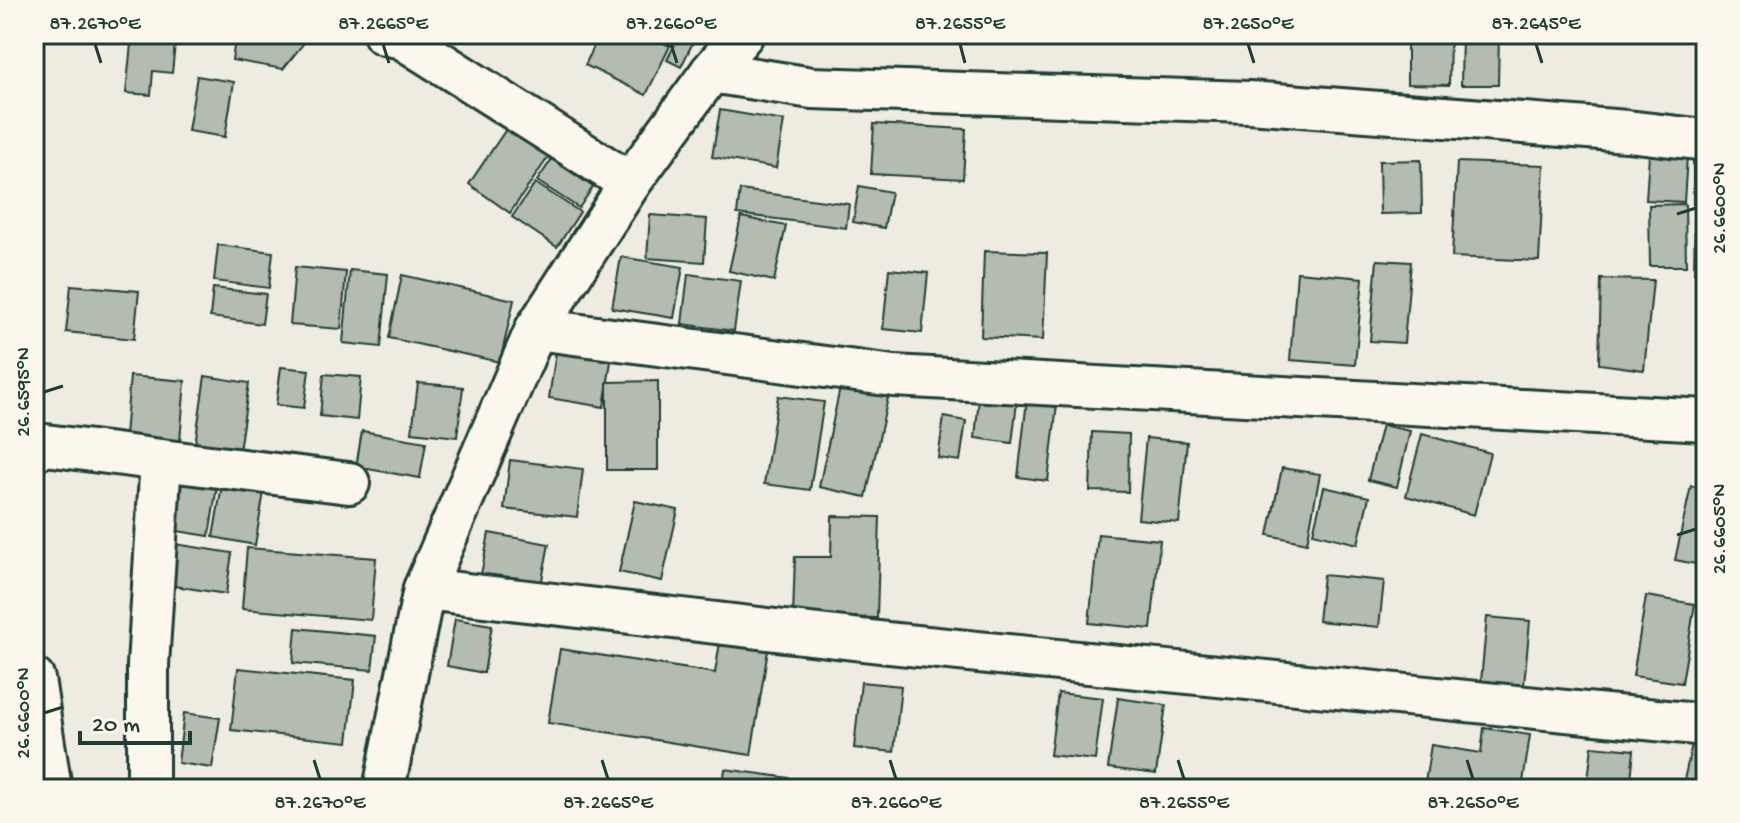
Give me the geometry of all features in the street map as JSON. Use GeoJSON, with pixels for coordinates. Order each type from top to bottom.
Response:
{"type":"FeatureCollection","features":[{"type":"Feature","properties":{"kind":"street"},"geometry":{"type":"LineString","coordinates":[[384,789],[424,589],[536,329],[630,183],[711,72],[743,34]]}},
{"type":"Feature","properties":{"kind":"street"},"geometry":{"type":"LineString","coordinates":[[397,35],[630,183]]}},
{"type":"Feature","properties":{"kind":"street"},"geometry":{"type":"LineString","coordinates":[[711,72],[812,88],[1249,102],[1627,131],[1706,140]]}},
{"type":"Feature","properties":{"kind":"street"},"geometry":{"type":"LineString","coordinates":[[536,329],[894,376],[1706,420]]}},
{"type":"Feature","properties":{"kind":"street"},"geometry":{"type":"LineString","coordinates":[[34,451],[46,445],[349,483]]}},
{"type":"Feature","properties":{"kind":"street"},"geometry":{"type":"LineString","coordinates":[[145,789],[148,781],[148,665],[161,460]]}},
{"type":"Feature","properties":{"kind":"street"},"geometry":{"type":"LineString","coordinates":[[424,589],[888,643],[1706,725]]}},
{"type":"Feature","properties":{"kind":"street"},"geometry":{"type":"LineString","coordinates":[[34,679],[51,789]]}},
{"type":"Feature","properties":{"kind":"building"},"geometry":{"type":"Polygon","coordinates":[[[132,34],[176,34],[172,73],[153,71],[151,95],[126,93],[132,34]]]}},
{"type":"Feature","properties":{"kind":"building"},"geometry":{"type":"Polygon","coordinates":[[[236,34],[311,34],[283,69],[232,60],[236,34]]]}},
{"type":"Feature","properties":{"kind":"building"},"geometry":{"type":"Polygon","coordinates":[[[600,34],[645,34],[670,46],[646,95],[585,65],[600,34]]]}},
{"type":"Feature","properties":{"kind":"building"},"geometry":{"type":"Polygon","coordinates":[[[648,34],[697,34],[681,67],[667,60],[674,46],[648,34]]]}},
{"type":"Feature","properties":{"kind":"building"},"geometry":{"type":"Polygon","coordinates":[[[1407,34],[1450,34],[1449,85],[1407,84],[1407,34]]]}},
{"type":"Feature","properties":{"kind":"building"},"geometry":{"type":"Polygon","coordinates":[[[1462,34],[1499,34],[1498,85],[1461,85],[1462,34]]]}},
{"type":"Feature","properties":{"kind":"building"},"geometry":{"type":"Polygon","coordinates":[[[197,76],[234,82],[225,137],[188,131],[197,76]]]}},
{"type":"Feature","properties":{"kind":"building"},"geometry":{"type":"Polygon","coordinates":[[[720,110],[784,121],[776,168],[712,157],[720,110]]]}},
{"type":"Feature","properties":{"kind":"building"},"geometry":{"type":"Polygon","coordinates":[[[874,124],[966,129],[963,179],[871,174],[874,124]]]}},
{"type":"Feature","properties":{"kind":"building"},"geometry":{"type":"Polygon","coordinates":[[[507,128],[549,156],[510,213],[469,184],[507,128]]]}},
{"type":"Feature","properties":{"kind":"building"},"geometry":{"type":"Polygon","coordinates":[[[1649,154],[1687,156],[1684,202],[1646,200],[1649,154]]]}},
{"type":"Feature","properties":{"kind":"building"},"geometry":{"type":"Polygon","coordinates":[[[552,159],[593,187],[579,208],[537,181],[552,159]]]}},
{"type":"Feature","properties":{"kind":"building"},"geometry":{"type":"Polygon","coordinates":[[[1421,160],[1422,213],[1380,214],[1379,161],[1421,160]]]}},
{"type":"Feature","properties":{"kind":"building"},"geometry":{"type":"Polygon","coordinates":[[[1693,161],[1706,161],[1706,204],[1693,204],[1693,161]]]}},
{"type":"Feature","properties":{"kind":"building"},"geometry":{"type":"Polygon","coordinates":[[[1457,162],[1544,165],[1539,261],[1452,257],[1457,162]]]}},
{"type":"Feature","properties":{"kind":"building"},"geometry":{"type":"Polygon","coordinates":[[[535,183],[580,212],[557,247],[512,217],[535,183]]]}},
{"type":"Feature","properties":{"kind":"building"},"geometry":{"type":"Polygon","coordinates":[[[859,186],[891,192],[884,228],[853,222],[859,186]]]}},
{"type":"Feature","properties":{"kind":"building"},"geometry":{"type":"Polygon","coordinates":[[[740,190],[849,204],[846,228],[737,214],[740,190]]]}},
{"type":"Feature","properties":{"kind":"building"},"geometry":{"type":"Polygon","coordinates":[[[1685,204],[1686,266],[1650,266],[1649,205],[1685,204]]]}},
{"type":"Feature","properties":{"kind":"building"},"geometry":{"type":"Polygon","coordinates":[[[1695,209],[1706,209],[1706,274],[1694,273],[1695,209]]]}},
{"type":"Feature","properties":{"kind":"building"},"geometry":{"type":"Polygon","coordinates":[[[650,215],[707,219],[704,262],[647,258],[650,215]]]}},
{"type":"Feature","properties":{"kind":"building"},"geometry":{"type":"Polygon","coordinates":[[[741,217],[786,226],[774,281],[729,271],[741,217]]]}},
{"type":"Feature","properties":{"kind":"building"},"geometry":{"type":"Polygon","coordinates":[[[218,245],[273,252],[269,288],[214,281],[218,245]]]}},
{"type":"Feature","properties":{"kind":"building"},"geometry":{"type":"Polygon","coordinates":[[[984,251],[1047,253],[1043,340],[981,337],[984,251]]]}},
{"type":"Feature","properties":{"kind":"building"},"geometry":{"type":"Polygon","coordinates":[[[621,257],[683,267],[674,318],[612,308],[621,257]]]}},
{"type":"Feature","properties":{"kind":"building"},"geometry":{"type":"Polygon","coordinates":[[[1377,260],[1411,262],[1404,343],[1370,341],[1377,260]]]}},
{"type":"Feature","properties":{"kind":"building"},"geometry":{"type":"Polygon","coordinates":[[[295,267],[346,272],[341,329],[290,325],[295,267]]]}},
{"type":"Feature","properties":{"kind":"building"},"geometry":{"type":"Polygon","coordinates":[[[889,269],[928,273],[922,333],[883,329],[889,269]]]}},
{"type":"Feature","properties":{"kind":"building"},"geometry":{"type":"Polygon","coordinates":[[[350,270],[388,274],[381,347],[343,343],[350,270]]]}},
{"type":"Feature","properties":{"kind":"building"},"geometry":{"type":"Polygon","coordinates":[[[1297,272],[1363,278],[1355,365],[1290,360],[1297,272]]]}},
{"type":"Feature","properties":{"kind":"building"},"geometry":{"type":"Polygon","coordinates":[[[688,274],[741,281],[734,331],[682,324],[688,274]]]}},
{"type":"Feature","properties":{"kind":"building"},"geometry":{"type":"Polygon","coordinates":[[[402,275],[514,300],[500,362],[389,338],[402,275]]]}},
{"type":"Feature","properties":{"kind":"building"},"geometry":{"type":"Polygon","coordinates":[[[1601,279],[1653,280],[1644,370],[1599,364],[1601,279]]]}},
{"type":"Feature","properties":{"kind":"building"},"geometry":{"type":"Polygon","coordinates":[[[71,285],[139,291],[134,339],[66,332],[71,285]]]}},
{"type":"Feature","properties":{"kind":"building"},"geometry":{"type":"Polygon","coordinates":[[[213,288],[266,294],[262,324],[210,317],[213,288]]]}},
{"type":"Feature","properties":{"kind":"building"},"geometry":{"type":"Polygon","coordinates":[[[556,352],[611,361],[604,407],[549,398],[556,352]]]}},
{"type":"Feature","properties":{"kind":"building"},"geometry":{"type":"Polygon","coordinates":[[[281,367],[309,370],[304,408],[276,405],[281,367]]]}},
{"type":"Feature","properties":{"kind":"building"},"geometry":{"type":"Polygon","coordinates":[[[324,374],[361,377],[357,420],[320,416],[324,374]]]}},
{"type":"Feature","properties":{"kind":"building"},"geometry":{"type":"Polygon","coordinates":[[[130,376],[185,381],[180,441],[125,436],[130,376]]]}},
{"type":"Feature","properties":{"kind":"building"},"geometry":{"type":"Polygon","coordinates":[[[205,376],[249,383],[239,451],[195,444],[205,376]]]}},
{"type":"Feature","properties":{"kind":"building"},"geometry":{"type":"Polygon","coordinates":[[[658,381],[658,470],[607,470],[607,382],[658,381]]]}},
{"type":"Feature","properties":{"kind":"building"},"geometry":{"type":"Polygon","coordinates":[[[418,383],[463,387],[457,437],[412,432],[418,383]]]}},
{"type":"Feature","properties":{"kind":"building"},"geometry":{"type":"Polygon","coordinates":[[[841,383],[889,393],[866,497],[819,487],[841,383]]]}},
{"type":"Feature","properties":{"kind":"building"},"geometry":{"type":"Polygon","coordinates":[[[778,396],[824,402],[810,490],[764,484],[778,396]]]}},
{"type":"Feature","properties":{"kind":"building"},"geometry":{"type":"Polygon","coordinates":[[[979,398],[1017,402],[1012,443],[975,438],[979,398]]]}},
{"type":"Feature","properties":{"kind":"building"},"geometry":{"type":"Polygon","coordinates":[[[1027,400],[1057,404],[1048,481],[1018,477],[1027,400]]]}},
{"type":"Feature","properties":{"kind":"building"},"geometry":{"type":"Polygon","coordinates":[[[944,417],[966,421],[960,461],[938,458],[944,417]]]}},
{"type":"Feature","properties":{"kind":"building"},"geometry":{"type":"Polygon","coordinates":[[[1382,425],[1410,431],[1397,487],[1368,480],[1382,425]]]}},
{"type":"Feature","properties":{"kind":"building"},"geometry":{"type":"Polygon","coordinates":[[[362,431],[426,442],[420,478],[356,467],[362,431]]]}},
{"type":"Feature","properties":{"kind":"building"},"geometry":{"type":"Polygon","coordinates":[[[1092,432],[1129,434],[1128,492],[1090,491],[1092,432]]]}},
{"type":"Feature","properties":{"kind":"building"},"geometry":{"type":"Polygon","coordinates":[[[1422,434],[1490,453],[1474,515],[1406,496],[1422,434]]]}},
{"type":"Feature","properties":{"kind":"building"},"geometry":{"type":"Polygon","coordinates":[[[1146,438],[1187,442],[1179,523],[1138,519],[1146,438]]]}},
{"type":"Feature","properties":{"kind":"building"},"geometry":{"type":"Polygon","coordinates":[[[510,460],[583,469],[577,517],[504,509],[510,460]]]}},
{"type":"Feature","properties":{"kind":"building"},"geometry":{"type":"Polygon","coordinates":[[[1282,468],[1320,474],[1307,543],[1268,535],[1282,468]]]}},
{"type":"Feature","properties":{"kind":"building"},"geometry":{"type":"Polygon","coordinates":[[[180,474],[218,480],[209,536],[171,530],[180,474]]]}},
{"type":"Feature","properties":{"kind":"building"},"geometry":{"type":"Polygon","coordinates":[[[222,485],[264,492],[255,545],[213,537],[222,485]]]}},
{"type":"Feature","properties":{"kind":"building"},"geometry":{"type":"Polygon","coordinates":[[[1691,486],[1706,489],[1706,566],[1675,560],[1691,486]]]}},
{"type":"Feature","properties":{"kind":"building"},"geometry":{"type":"Polygon","coordinates":[[[1324,487],[1369,497],[1358,544],[1313,533],[1324,487]]]}},
{"type":"Feature","properties":{"kind":"building"},"geometry":{"type":"Polygon","coordinates":[[[635,501],[678,510],[662,581],[619,572],[635,501]]]}},
{"type":"Feature","properties":{"kind":"building"},"geometry":{"type":"Polygon","coordinates":[[[832,516],[880,517],[877,618],[793,616],[795,557],[831,557],[832,516]]]}},
{"type":"Feature","properties":{"kind":"building"},"geometry":{"type":"Polygon","coordinates":[[[489,533],[549,544],[540,590],[480,580],[489,533]]]}},
{"type":"Feature","properties":{"kind":"building"},"geometry":{"type":"Polygon","coordinates":[[[1098,534],[1160,540],[1151,629],[1089,623],[1098,534]]]}},
{"type":"Feature","properties":{"kind":"building"},"geometry":{"type":"Polygon","coordinates":[[[169,543],[232,553],[226,594],[162,584],[169,543]]]}},
{"type":"Feature","properties":{"kind":"building"},"geometry":{"type":"Polygon","coordinates":[[[247,548],[376,558],[371,620],[242,609],[247,548]]]}},
{"type":"Feature","properties":{"kind":"building"},"geometry":{"type":"Polygon","coordinates":[[[1323,575],[1384,581],[1379,627],[1318,621],[1323,575]]]}},
{"type":"Feature","properties":{"kind":"building"},"geometry":{"type":"Polygon","coordinates":[[[1646,596],[1695,604],[1682,683],[1633,676],[1646,596]]]}},
{"type":"Feature","properties":{"kind":"building"},"geometry":{"type":"Polygon","coordinates":[[[1487,617],[1530,621],[1524,685],[1481,681],[1487,617]]]}},
{"type":"Feature","properties":{"kind":"building"},"geometry":{"type":"Polygon","coordinates":[[[455,619],[492,625],[484,673],[447,666],[455,619]]]}},
{"type":"Feature","properties":{"kind":"building"},"geometry":{"type":"Polygon","coordinates":[[[296,628],[376,636],[372,670],[293,663],[296,628]]]}},
{"type":"Feature","properties":{"kind":"building"},"geometry":{"type":"Polygon","coordinates":[[[720,642],[768,650],[751,755],[548,723],[560,649],[715,673],[720,642]]]}},
{"type":"Feature","properties":{"kind":"building"},"geometry":{"type":"Polygon","coordinates":[[[238,668],[355,680],[348,742],[231,730],[238,668]]]}},
{"type":"Feature","properties":{"kind":"building"},"geometry":{"type":"Polygon","coordinates":[[[861,682],[901,686],[894,752],[854,748],[861,682]]]}},
{"type":"Feature","properties":{"kind":"building"},"geometry":{"type":"Polygon","coordinates":[[[1058,693],[1103,698],[1095,760],[1050,755],[1058,693]]]}},
{"type":"Feature","properties":{"kind":"building"},"geometry":{"type":"Polygon","coordinates":[[[1118,698],[1166,705],[1156,774],[1108,768],[1118,698]]]}},
{"type":"Feature","properties":{"kind":"building"},"geometry":{"type":"Polygon","coordinates":[[[184,713],[220,718],[212,768],[178,763],[184,713]]]}},
{"type":"Feature","properties":{"kind":"building"},"geometry":{"type":"Polygon","coordinates":[[[1484,728],[1530,735],[1522,789],[1424,789],[1431,745],[1481,753],[1484,728]]]}},
{"type":"Feature","properties":{"kind":"building"},"geometry":{"type":"Polygon","coordinates":[[[1692,744],[1706,747],[1706,789],[1682,789],[1692,744]]]}},
{"type":"Feature","properties":{"kind":"building"},"geometry":{"type":"Polygon","coordinates":[[[1592,746],[1634,750],[1630,789],[1587,789],[1592,746]]]}},
{"type":"Feature","properties":{"kind":"building"},"geometry":{"type":"Polygon","coordinates":[[[725,769],[790,778],[788,789],[722,789],[725,769]]]}},
{"type":"Feature","properties":{"kind":"building"},"geometry":{"type":"Polygon","coordinates":[[[436,783],[483,789],[435,789],[436,783]]]}}]}
